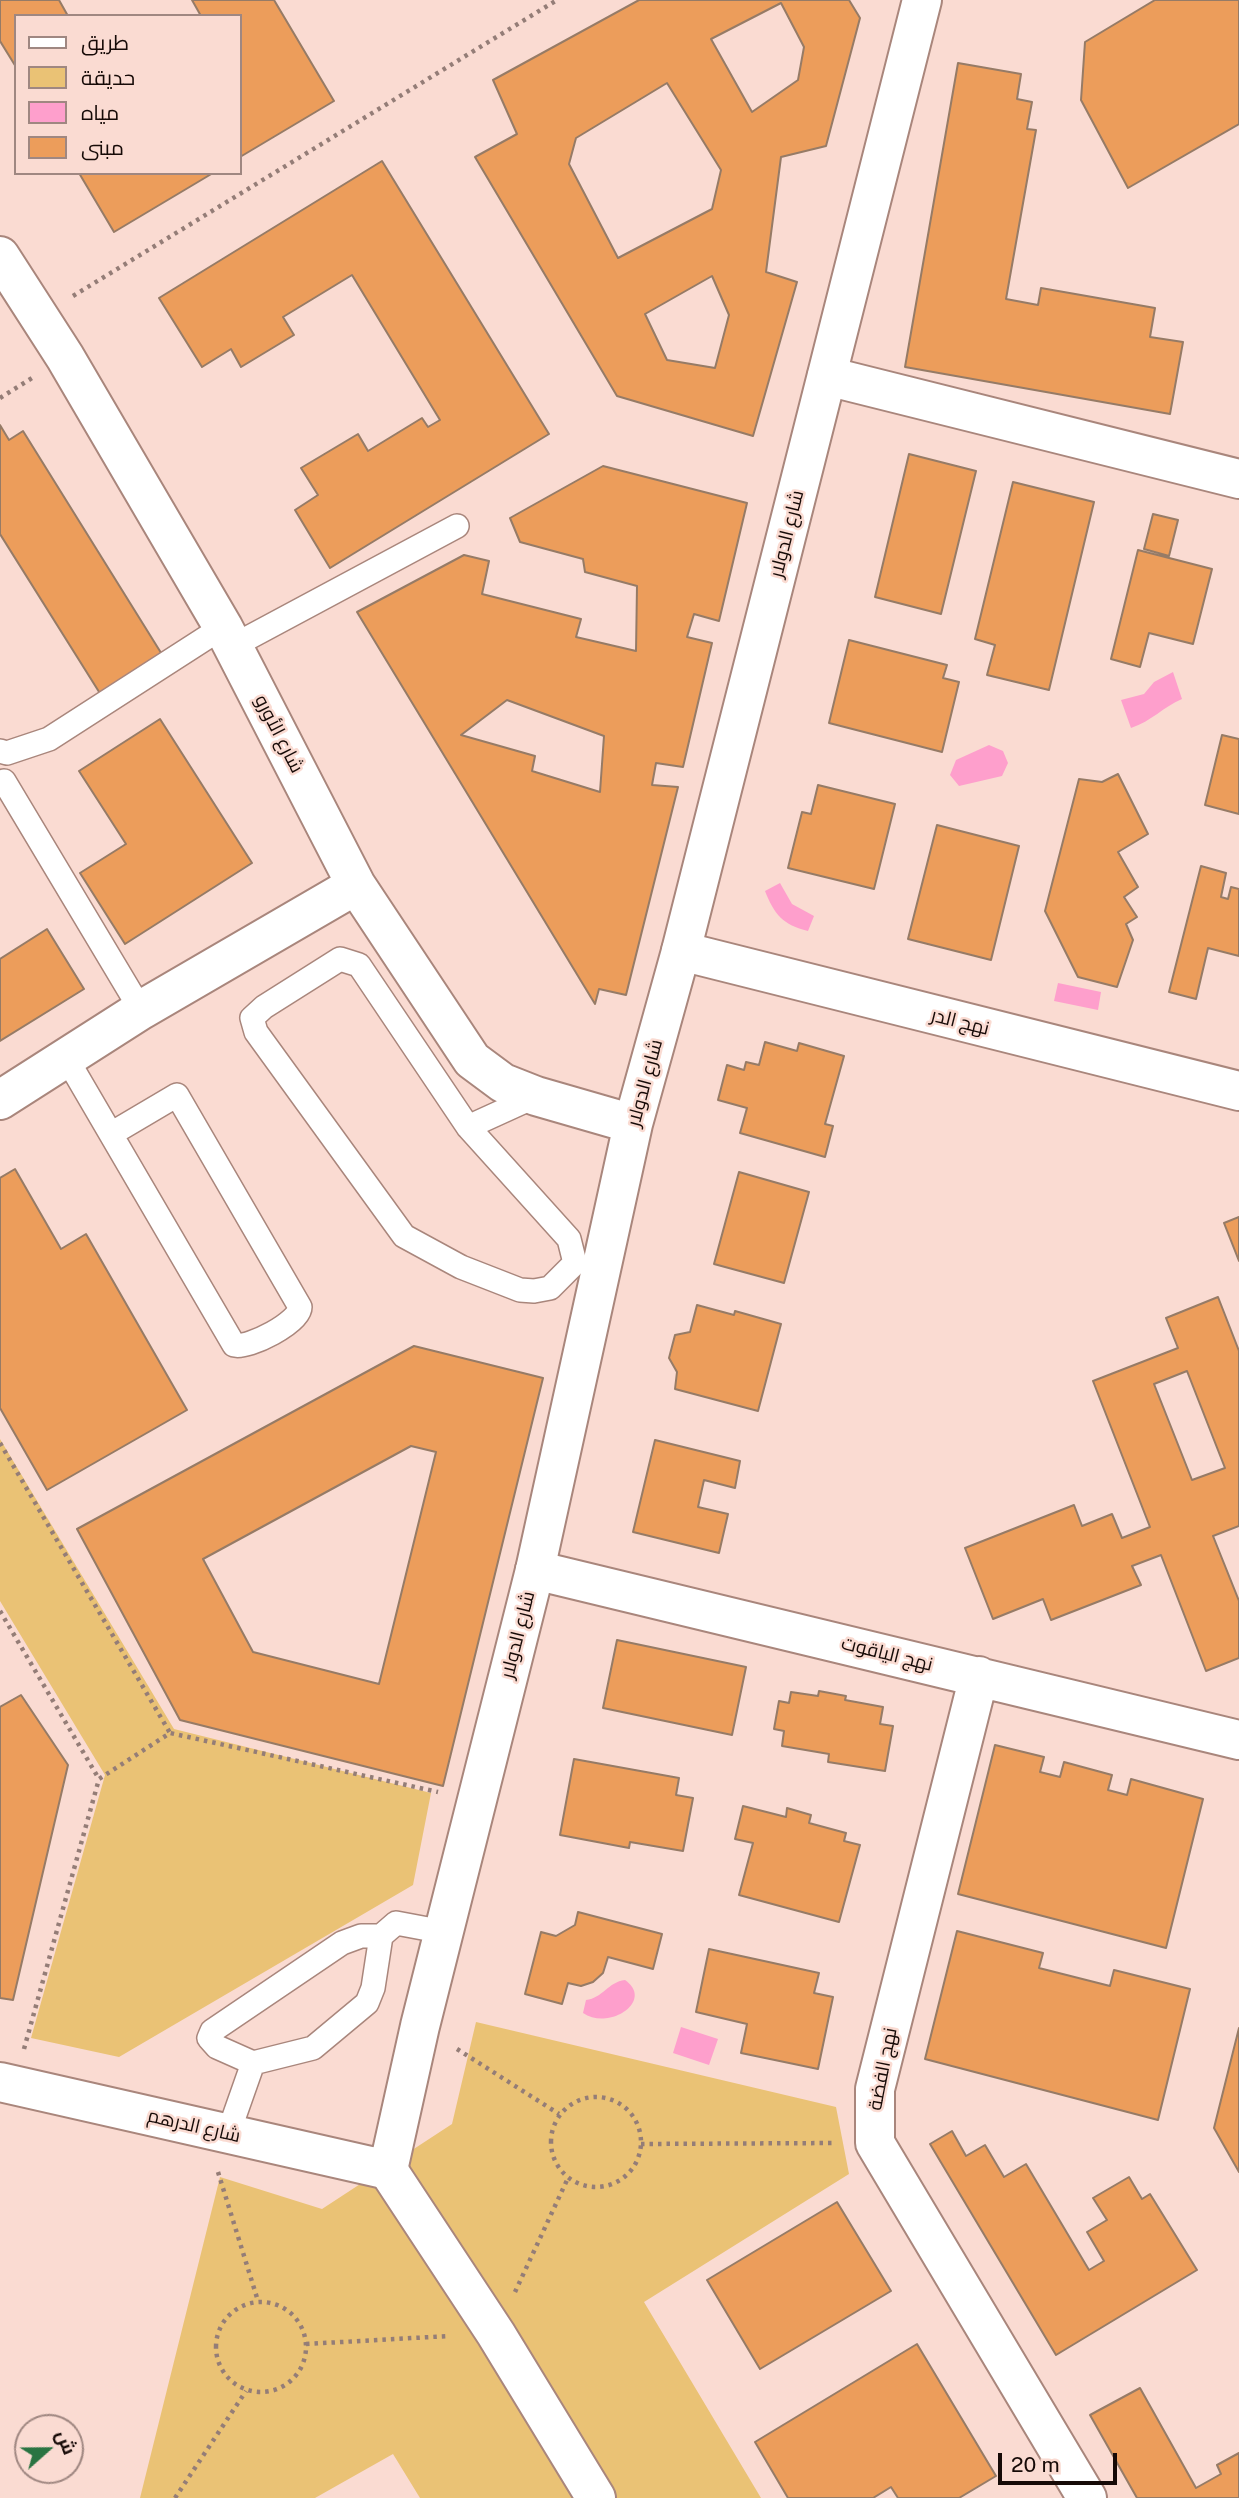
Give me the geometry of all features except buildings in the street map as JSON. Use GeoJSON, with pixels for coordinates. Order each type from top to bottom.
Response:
{"type":"FeatureCollection","features":[{"type":"Feature","properties":{"kind":"street","name":"شارع الدولار"},"geometry":{"type":"LineString","coordinates":[[388,2170],[420,2026],[535,1570],[633,1124],[681,951],[922,0]]}},
{"type":"Feature","properties":{"kind":"street","name":"شارع الأورو"},"geometry":{"type":"LineString","coordinates":[[0,256],[228,636],[356,885],[472,1060],[503,1083],[536,1096],[633,1124]]}},
{"type":"Feature","properties":{"kind":"street"},"geometry":{"type":"LineString","coordinates":[[827,376],[1239,479]]}},
{"type":"Feature","properties":{"kind":"street"},"geometry":{"type":"LineString","coordinates":[[0,1100],[141,1010],[356,885]]}},
{"type":"Feature","properties":{"kind":"street","name":"نهج الدر"},"geometry":{"type":"LineString","coordinates":[[681,951],[1239,1091]]}},
{"type":"Feature","properties":{"kind":"street","name":"نهج الياقوت"},"geometry":{"type":"LineString","coordinates":[[535,1570],[1239,1740]]}},
{"type":"Feature","properties":{"kind":"street","name":"نهج الفضة"},"geometry":{"type":"LineString","coordinates":[[875,2143],[875,2089],[979,1676]]}},
{"type":"Feature","properties":{"kind":"street","name":"شارع الدرهم"},"geometry":{"type":"LineString","coordinates":[[9,2084],[388,2170]]}},
{"type":"Feature","properties":{"kind":"street"},"geometry":{"type":"LineString","coordinates":[[875,2143],[1087,2498]]}},
{"type":"Feature","properties":{"kind":"street"},"geometry":{"type":"LineString","coordinates":[[388,2170],[496,2334],[596,2498]]}},
{"type":"Feature","properties":{"kind":"lane"},"geometry":{"type":"LineString","coordinates":[[0,751],[6,753],[49,739],[228,636],[457,526]]}},
{"type":"Feature","properties":{"kind":"lane"},"geometry":{"type":"LineString","coordinates":[[4,781],[141,1010]]}},
{"type":"Feature","properties":{"kind":"lane"},"geometry":{"type":"LineString","coordinates":[[340,959],[359,965],[468,1126],[569,1239],[575,1263],[550,1288],[534,1292],[520,1290],[461,1267],[404,1236],[256,1032],[252,1017],[340,959]]}},
{"type":"Feature","properties":{"kind":"lane"},"geometry":{"type":"LineString","coordinates":[[67,1059],[234,1345],[251,1345],[296,1317],[300,1307],[177,1095],[111,1134]]}},
{"type":"Feature","properties":{"kind":"lane"},"geometry":{"type":"LineString","coordinates":[[468,1126],[536,1096]]}},
{"type":"Feature","properties":{"kind":"lane"},"geometry":{"type":"LineString","coordinates":[[382,1936],[361,1936],[342,1943],[212,2031],[209,2038],[217,2047],[253,2063],[313,2048],[367,2003],[373,1988],[382,1936],[396,1923],[444,1932]]}},
{"type":"Feature","properties":{"kind":"lane"},"geometry":{"type":"LineString","coordinates":[[217,2131],[253,2063]]}},
{"type":"Feature","properties":{"kind":"path"},"geometry":{"type":"LineString","coordinates":[[39,317],[557,0]]}},
{"type":"Feature","properties":{"kind":"path"},"geometry":{"type":"LineString","coordinates":[[0,1443],[170,1733]]}},
{"type":"Feature","properties":{"kind":"path"},"geometry":{"type":"LineString","coordinates":[[0,1611],[99,1779]]}},
{"type":"Feature","properties":{"kind":"path"},"geometry":{"type":"LineString","coordinates":[[9,2084],[25,2041],[99,1779],[170,1733],[434,1790],[475,1803]]}},
{"type":"Feature","properties":{"kind":"path"},"geometry":{"type":"LineString","coordinates":[[420,2026],[559,2114]]}},
{"type":"Feature","properties":{"kind":"path"},"geometry":{"type":"LineString","coordinates":[[590,2096],[608,2097],[623,2105],[636,2119],[641,2144],[632,2169],[619,2182],[603,2187],[584,2186],[568,2178],[556,2165],[551,2148],[551,2130],[559,2114],[573,2102],[590,2096]]}},
{"type":"Feature","properties":{"kind":"path"},"geometry":{"type":"LineString","coordinates":[[217,2131],[258,2301]]}},
{"type":"Feature","properties":{"kind":"path"},"geometry":{"type":"LineString","coordinates":[[641,2144],[875,2143]]}},
{"type":"Feature","properties":{"kind":"path"},"geometry":{"type":"LineString","coordinates":[[258,2301],[275,2304],[290,2313],[302,2327],[306,2344],[304,2362],[295,2378],[281,2388],[264,2393],[246,2391],[231,2382],[219,2367],[215,2350],[217,2332],[226,2317],[241,2306],[258,2301]]}},
{"type":"Feature","properties":{"kind":"path"},"geometry":{"type":"LineString","coordinates":[[175,2498],[246,2391]]}},
{"type":"Feature","properties":{"kind":"green space"},"geometry":{"type":"Polygon","coordinates":[[[0,1439],[174,1729],[431,1793],[413,1885],[119,2057],[31,2038],[105,1775],[0,1601],[0,1439]]]}},
{"type":"Feature","properties":{"kind":"green space"},"geometry":{"type":"Polygon","coordinates":[[[476,2022],[836,2107],[849,2174],[644,2302],[761,2498],[420,2498],[393,2454],[315,2498],[140,2498],[220,2177],[322,2209],[452,2124],[476,2022]]]}},
{"type":"Feature","properties":{"kind":"water"},"geometry":{"type":"Polygon","coordinates":[[[1173,672],[1182,699],[1131,728],[1121,700],[1144,694],[1154,682],[1173,672]]]}},
{"type":"Feature","properties":{"kind":"water"},"geometry":{"type":"Polygon","coordinates":[[[989,745],[1003,751],[1008,763],[1002,776],[959,786],[950,775],[956,760],[989,745]]]}},
{"type":"Feature","properties":{"kind":"water"},"geometry":{"type":"Polygon","coordinates":[[[780,883],[792,904],[814,916],[808,931],[786,922],[772,906],[765,891],[780,883]]]}},
{"type":"Feature","properties":{"kind":"water"},"geometry":{"type":"Polygon","coordinates":[[[1058,983],[1101,992],[1098,1010],[1054,1001],[1058,983]]]}},
{"type":"Feature","properties":{"kind":"water"},"geometry":{"type":"Polygon","coordinates":[[[625,1980],[633,1988],[635,1997],[625,2011],[605,2018],[594,2018],[583,2013],[586,2000],[625,1980]]]}},
{"type":"Feature","properties":{"kind":"water"},"geometry":{"type":"Polygon","coordinates":[[[681,2027],[718,2039],[709,2065],[673,2053],[681,2027]]]}}]}
